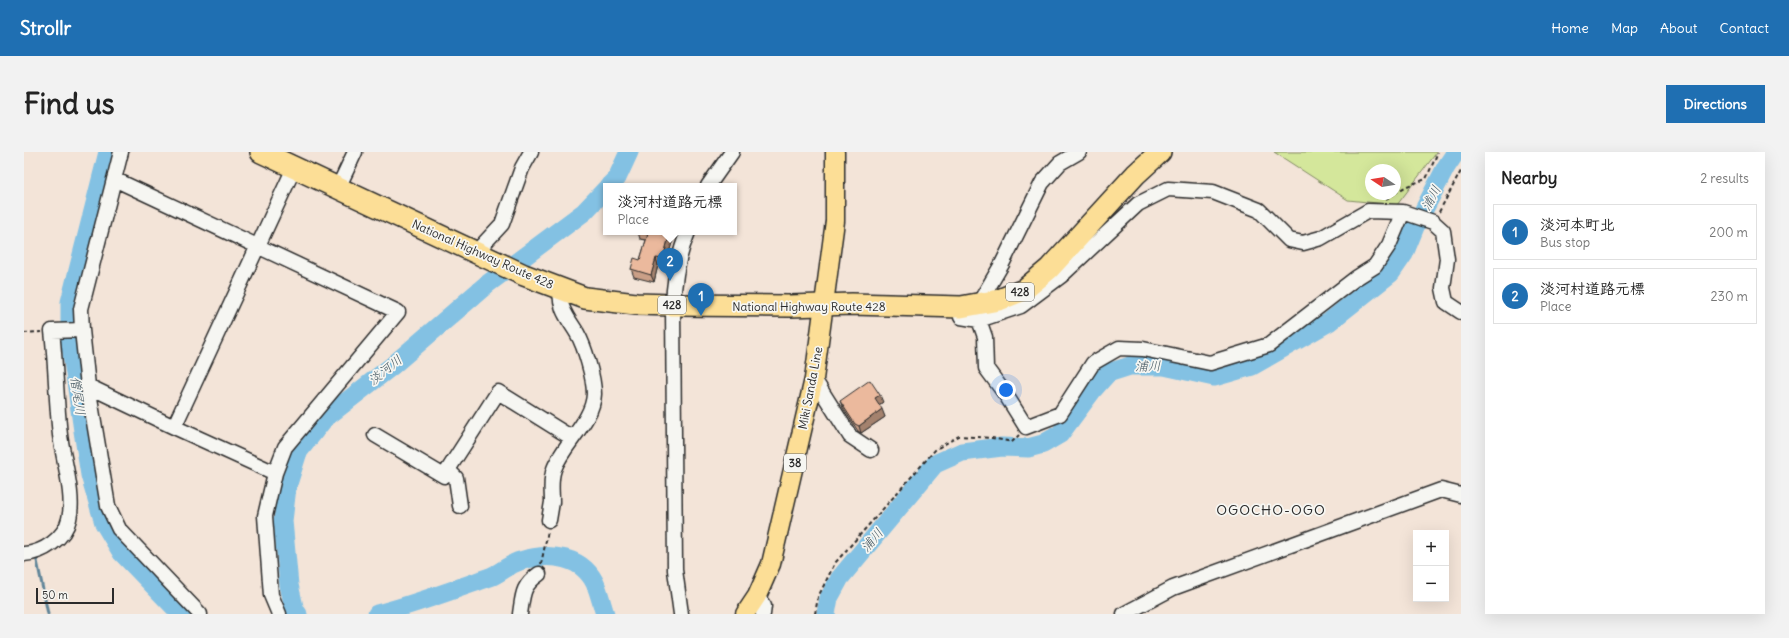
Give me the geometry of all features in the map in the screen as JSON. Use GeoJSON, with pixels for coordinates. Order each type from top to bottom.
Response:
{"type":"FeatureCollection","features":[{"type":"Feature","properties":{"kind":"highway","name":"National Highway Route 428"},"geometry":{"type":"LineString","coordinates":[[261,152],[524,275],[585,298],[636,304],[824,306],[852,304],[973,311],[1024,290],[1044,273],[1136,174],[1160,152]]}},
{"type":"Feature","properties":{"kind":"main road","name":"Miki Sanda Line"},"geometry":{"type":"LineString","coordinates":[[745,614],[758,596],[771,564],[814,380],[836,221],[835,152]]}},
{"type":"Feature","properties":{"kind":"street"},"geometry":{"type":"LineString","coordinates":[[121,152],[81,309],[88,386],[108,506],[119,529],[200,614]]}},
{"type":"Feature","properties":{"kind":"street"},"geometry":{"type":"LineString","coordinates":[[338,188],[355,152]]}},
{"type":"Feature","properties":{"kind":"street"},"geometry":{"type":"LineString","coordinates":[[478,253],[502,224],[522,168],[532,152]]}},
{"type":"Feature","properties":{"kind":"street"},"geometry":{"type":"LineString","coordinates":[[710,183],[732,152]]}},
{"type":"Feature","properties":{"kind":"street"},"geometry":{"type":"LineString","coordinates":[[973,311],[1002,264],[1042,183],[1060,163],[1079,152]]}},
{"type":"Feature","properties":{"kind":"street"},"geometry":{"type":"LineString","coordinates":[[174,427],[294,168]]}},
{"type":"Feature","properties":{"kind":"street"},"geometry":{"type":"LineString","coordinates":[[114,178],[398,312],[285,447],[275,473],[265,516],[271,595],[279,614]]}},
{"type":"Feature","properties":{"kind":"street"},"geometry":{"type":"LineString","coordinates":[[973,311],[1021,306],[1061,276],[1138,204],[1168,189],[1213,192],[1259,210],[1289,240],[1302,243],[1321,238],[1368,210],[1403,212],[1433,222],[1443,231],[1447,259],[1443,288],[1446,302],[1461,312]]}},
{"type":"Feature","properties":{"kind":"street"},"geometry":{"type":"LineString","coordinates":[[973,311],[985,337],[986,368],[1026,427],[1060,414],[1093,363],[1119,348],[1143,349],[1210,363],[1269,345],[1356,278],[1375,266],[1389,245],[1403,212]]}},
{"type":"Feature","properties":{"kind":"street"},"geometry":{"type":"LineString","coordinates":[[680,614],[675,570],[673,305],[674,280],[687,235]]}},
{"type":"Feature","properties":{"kind":"street"},"geometry":{"type":"LineString","coordinates":[[549,520],[552,502],[551,479],[554,469],[589,413],[594,392],[586,353],[577,333],[562,311],[560,297],[561,289]]}},
{"type":"Feature","properties":{"kind":"street"},"geometry":{"type":"LineString","coordinates":[[32,552],[50,544],[64,530],[71,511],[69,486],[57,408],[56,366],[52,332],[82,330]]}},
{"type":"Feature","properties":{"kind":"street"},"geometry":{"type":"LineString","coordinates":[[814,380],[850,436],[871,450]]}},
{"type":"Feature","properties":{"kind":"street"},"geometry":{"type":"LineString","coordinates":[[88,386],[275,473]]}},
{"type":"Feature","properties":{"kind":"street"},"geometry":{"type":"LineString","coordinates":[[375,435],[444,476],[498,392],[572,438]]}},
{"type":"Feature","properties":{"kind":"street"},"geometry":{"type":"LineString","coordinates":[[448,470],[456,478],[460,506]]}},
{"type":"Feature","properties":{"kind":"street"},"geometry":{"type":"LineString","coordinates":[[1124,614],[1173,588],[1441,490],[1461,494]]}},
{"type":"Feature","properties":{"kind":"street"},"geometry":{"type":"LineString","coordinates":[[520,614],[523,592],[530,580],[539,574]]}},
{"type":"Feature","properties":{"kind":"street"},"geometry":{"type":"LineString","coordinates":[[758,596],[764,606],[763,614]]}},
{"type":"Feature","properties":{"kind":"path"},"geometry":{"type":"LineString","coordinates":[[1401,190],[1426,179],[1438,152]]}},
{"type":"Feature","properties":{"kind":"path"},"geometry":{"type":"LineString","coordinates":[[1433,222],[1461,171]]}},
{"type":"Feature","properties":{"kind":"path"},"geometry":{"type":"LineString","coordinates":[[24,333],[52,332]]}},
{"type":"Feature","properties":{"kind":"path"},"geometry":{"type":"LineString","coordinates":[[815,614],[818,597],[835,563],[936,450],[959,436],[992,438],[1012,442],[1026,427]]}},
{"type":"Feature","properties":{"kind":"path"},"geometry":{"type":"LineString","coordinates":[[539,574],[549,520]]}},
{"type":"Feature","properties":{"kind":"green space"},"geometry":{"type":"Polygon","coordinates":[[[1274,152],[1437,152],[1401,200],[1401,164],[1365,164],[1365,200],[1401,200],[1397,205],[1348,200],[1274,152]]]}},
{"type":"Feature","properties":{"kind":"building"},"geometry":{"type":"Polygon","coordinates":[[[648,235],[669,235],[663,259],[656,258],[651,275],[631,269],[634,258],[640,260],[648,235]]]}},
{"type":"Feature","properties":{"kind":"building"},"geometry":{"type":"Polygon","coordinates":[[[870,380],[880,395],[875,398],[882,409],[859,426],[855,424],[840,401],[870,380]]]}},
{"type":"Feature","properties":{"kind":"waterway","name":"僧尾川"},"geometry":{"type":"LineString","coordinates":[[108,152],[70,302],[70,339],[83,431],[90,475],[104,523],[122,553],[181,614]]}},
{"type":"Feature","properties":{"kind":"waterway","name":"淡河川"},"geometry":{"type":"LineString","coordinates":[[612,183],[617,178],[629,152]]}},
{"type":"Feature","properties":{"kind":"waterway","name":"浦川"},"geometry":{"type":"LineString","coordinates":[[826,614],[829,598],[840,578],[935,464],[962,452],[1002,447],[1028,448],[1043,444],[1060,434],[1092,391],[1108,373],[1130,366],[1164,366],[1214,377],[1252,366],[1329,322],[1391,273],[1404,254],[1415,227],[1446,167],[1456,152]]}},
{"type":"Feature","properties":{"kind":"waterway","name":"淡河川"},"geometry":{"type":"LineString","coordinates":[[298,614],[295,611],[289,585],[283,521],[287,487],[298,452],[324,419],[392,366],[486,285],[584,212],[603,192]]}},
{"type":"Feature","properties":{"kind":"waterway"},"geometry":{"type":"LineString","coordinates":[[36,556],[48,614]]}},
{"type":"Feature","properties":{"kind":"waterway","name":"淡河川"},"geometry":{"type":"LineString","coordinates":[[377,614],[490,577],[520,561],[543,557],[565,559],[584,569],[591,577],[597,588],[605,614]]}},
{"type":"Feature","properties":{"kind":"place","name":"淡河村道路元標"},"geometry":{"type":"Point","coordinates":[670,281]}},
{"type":"Feature","properties":{"kind":"place","name":"淡河本町北"},"geometry":{"type":"Point","coordinates":[701,316]}},
{"type":"Feature","properties":{"kind":"district","name":"OGOCHO-OGO"},"geometry":{"type":"Point","coordinates":[1271,510]}}]}
